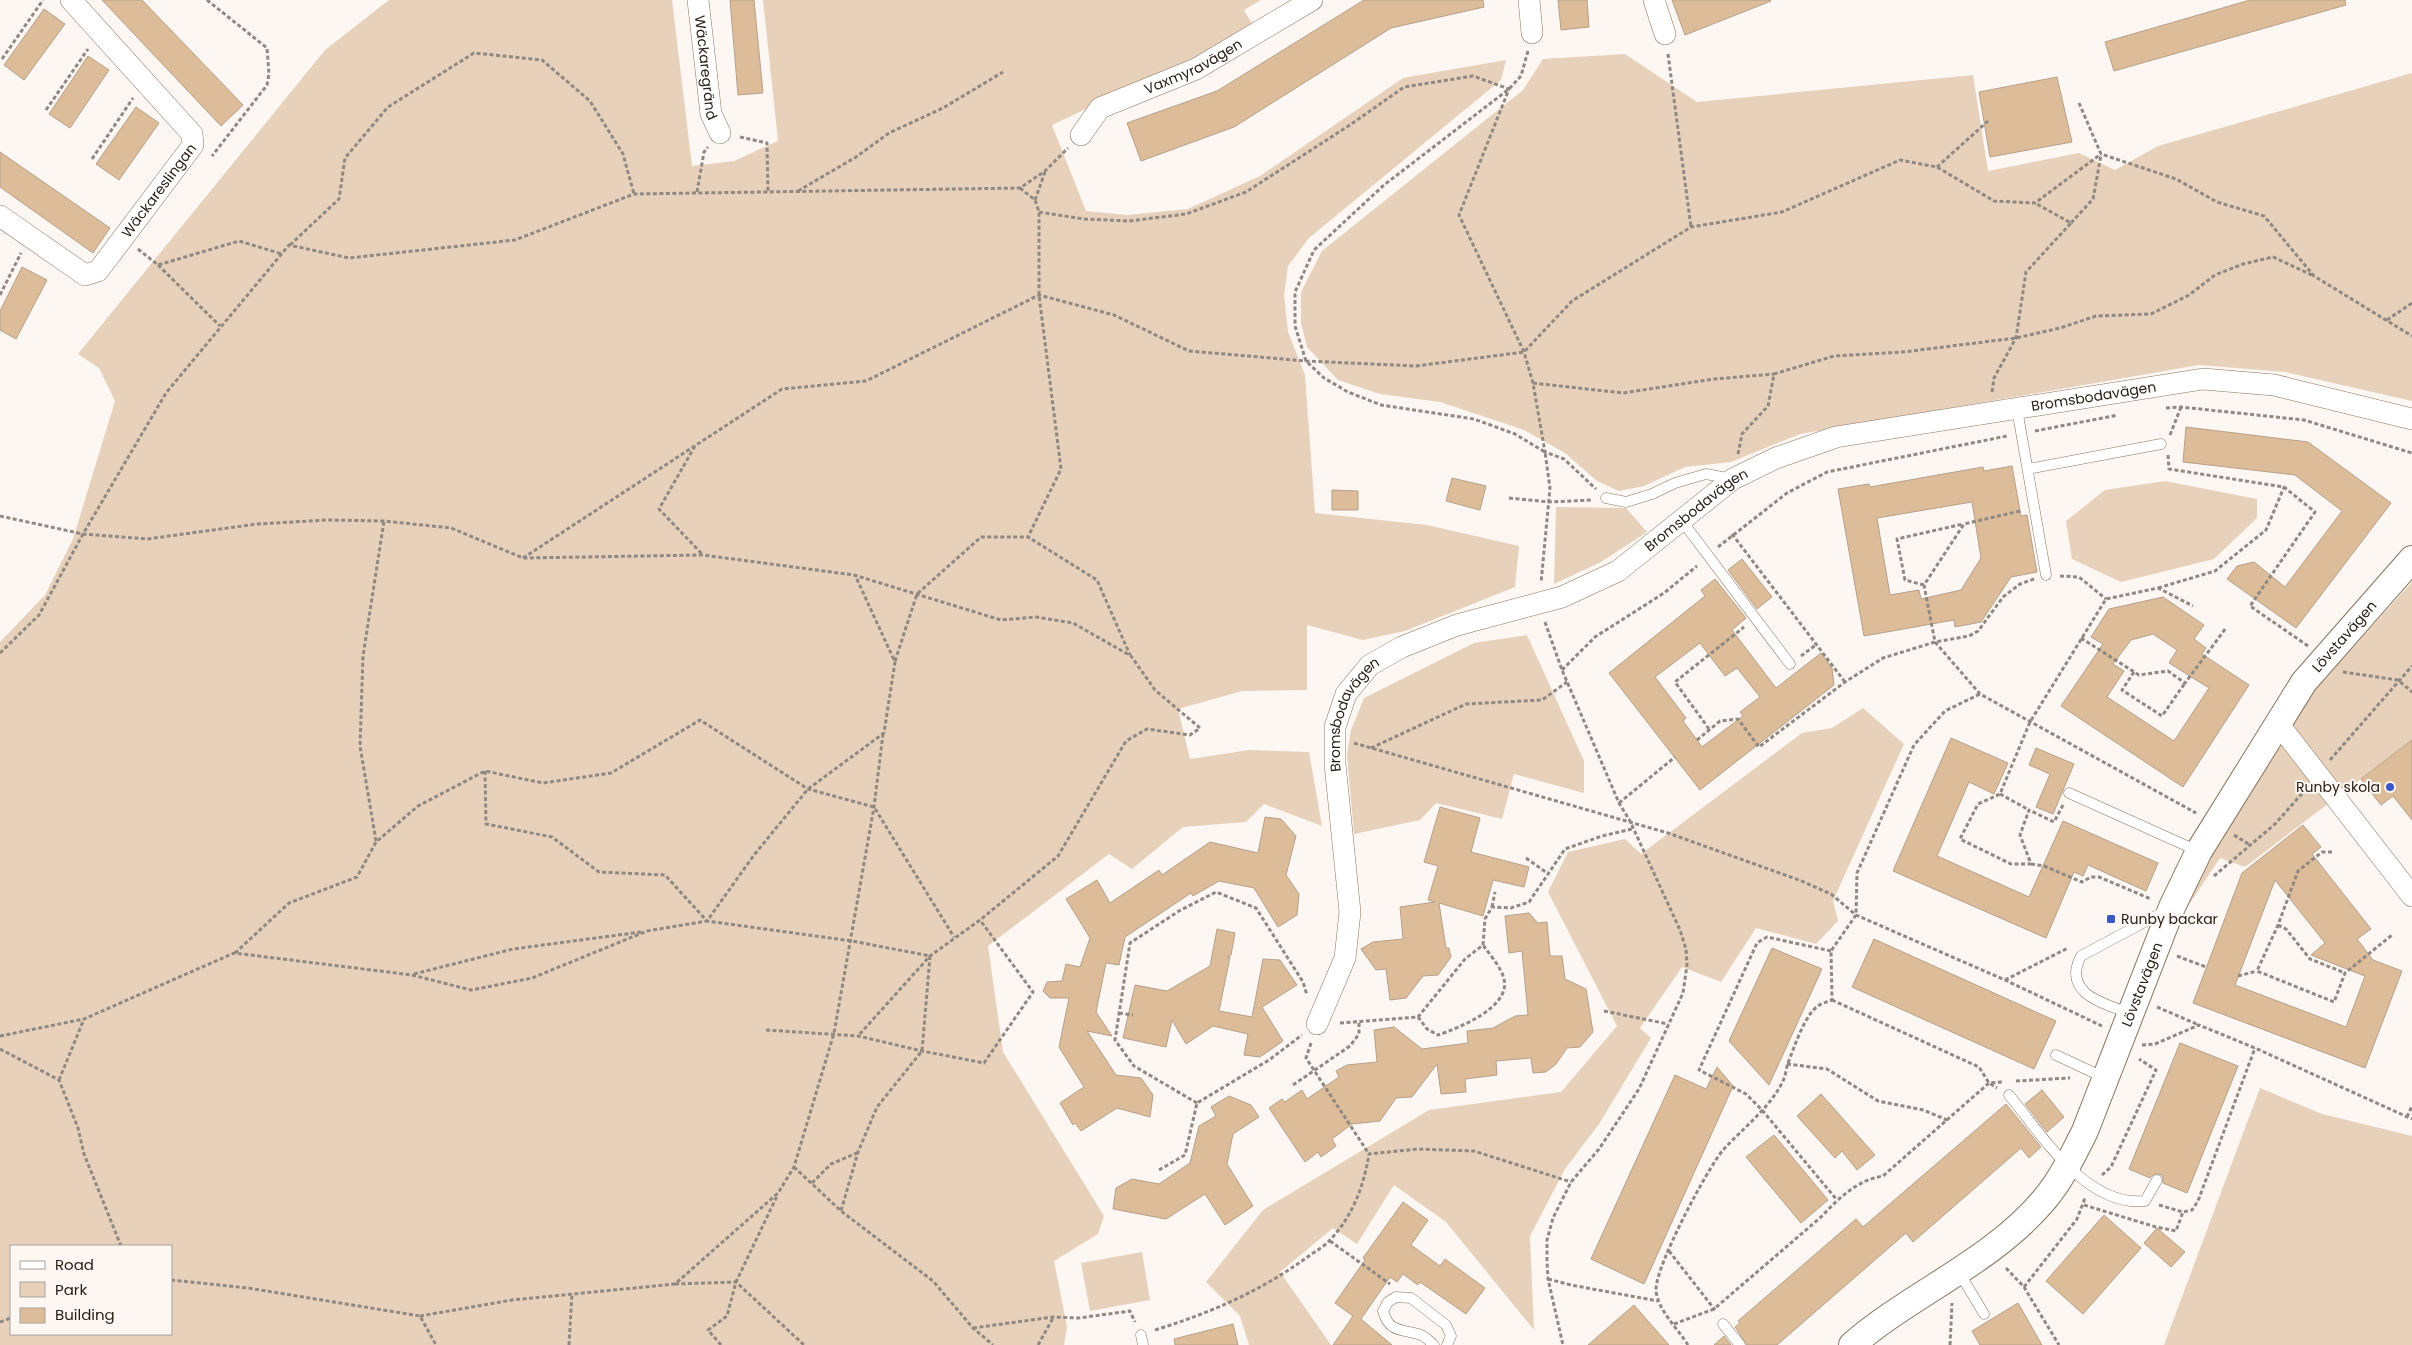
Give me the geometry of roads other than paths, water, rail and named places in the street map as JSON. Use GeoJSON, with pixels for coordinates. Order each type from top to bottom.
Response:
{"type":"FeatureCollection","features":[{"type":"Feature","properties":{"kind":"street","name":"Wäckareslingan"},"geometry":{"type":"LineString","coordinates":[[0,216],[85,275],[98,271],[193,145],[192,134],[71,0]]}},
{"type":"Feature","properties":{"kind":"street","name":"Wäckaregränd"},"geometry":{"type":"LineString","coordinates":[[698,0],[711,114],[720,133]]}},
{"type":"Feature","properties":{"kind":"street","name":"Vaxmyravägen"},"geometry":{"type":"LineString","coordinates":[[1081,135],[1100,108],[1196,69],[1312,0]]}},
{"type":"Feature","properties":{"kind":"street"},"geometry":{"type":"LineString","coordinates":[[1529,0],[1532,34]]}},
{"type":"Feature","properties":{"kind":"street"},"geometry":{"type":"LineString","coordinates":[[1654,0],[1666,34]]}},
{"type":"Feature","properties":{"kind":"street","name":"Bromsbodavägen"},"geometry":{"type":"LineString","coordinates":[[1317,1024],[1345,958],[1350,912],[1334,738],[1335,726],[1346,694],[1370,665],[1402,647],[1457,626],[1562,597],[1610,575],[1618,571],[1733,479],[1776,458],[1836,437],[2203,379],[2274,385],[2412,418]]}},
{"type":"Feature","properties":{"kind":"street","name":"Lövstavägen"},"geometry":{"type":"LineString","coordinates":[[1852,1345],[1878,1322],[1965,1280],[2044,1200],[2068,1166],[2085,1131],[2098,1074],[2140,1030],[2164,904],[2199,852],[2304,682],[2323,658],[2412,559]]}},
{"type":"Feature","properties":{"kind":"street"},"geometry":{"type":"LineString","coordinates":[[2278,722],[2412,896]]}},
{"type":"Feature","properties":{"kind":"lane"},"geometry":{"type":"LineString","coordinates":[[2017,409],[2046,575]]}},
{"type":"Feature","properties":{"kind":"lane"},"geometry":{"type":"LineString","coordinates":[[2028,469],[2165,446]]}},
{"type":"Feature","properties":{"kind":"lane"},"geometry":{"type":"LineString","coordinates":[[1606,498],[1626,502],[1652,494],[1674,483],[1706,474],[1733,479]]}},
{"type":"Feature","properties":{"kind":"lane"},"geometry":{"type":"LineString","coordinates":[[1682,521],[1790,664]]}},
{"type":"Feature","properties":{"kind":"lane"},"geometry":{"type":"LineString","coordinates":[[2069,793],[2199,852]]}},
{"type":"Feature","properties":{"kind":"lane"},"geometry":{"type":"LineString","coordinates":[[2140,1030],[2090,996],[2077,982],[2074,969],[2081,956],[2164,904]]}},
{"type":"Feature","properties":{"kind":"lane"},"geometry":{"type":"LineString","coordinates":[[2056,1054],[2098,1074]]}},
{"type":"Feature","properties":{"kind":"lane"},"geometry":{"type":"LineString","coordinates":[[2009,1095],[2068,1166],[2092,1186],[2112,1197],[2133,1202],[2145,1201],[2157,1180]]}},
{"type":"Feature","properties":{"kind":"lane"},"geometry":{"type":"LineString","coordinates":[[1965,1280],[1984,1314]]}},
{"type":"Feature","properties":{"kind":"lane"},"geometry":{"type":"LineString","coordinates":[[1434,1345],[1420,1334],[1398,1330],[1386,1322],[1383,1312],[1388,1302],[1396,1297],[1411,1298],[1446,1325],[1451,1336],[1447,1345]]}},
{"type":"Feature","properties":{"kind":"lane"},"geometry":{"type":"LineString","coordinates":[[1723,1324],[1740,1345]]}},
{"type":"Feature","properties":{"kind":"place","name":"Runby skola"},"geometry":{"type":"Point","coordinates":[2390,787]}},
{"type":"Feature","properties":{"kind":"place","name":"Runby backar"},"geometry":{"type":"Point","coordinates":[2111,919]}}]}
